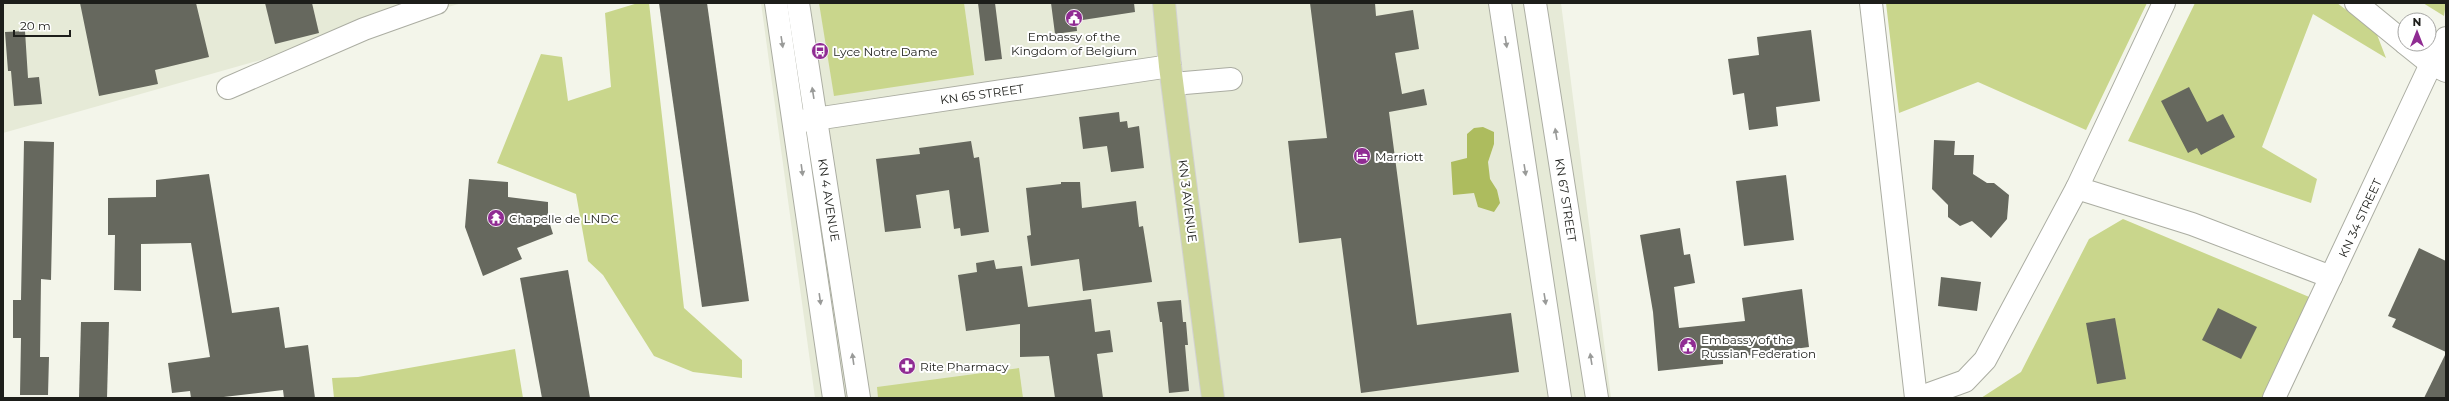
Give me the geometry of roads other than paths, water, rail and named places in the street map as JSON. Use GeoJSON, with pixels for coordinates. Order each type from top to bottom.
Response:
{"type":"FeatureCollection","features":[{"type":"Feature","properties":{"kind":"main road","name":"KN 3 AVENUE"},"geometry":{"type":"LineString","coordinates":[[1164,3],[1171,75],[1213,398]]}},
{"type":"Feature","properties":{"kind":"street"},"geometry":{"type":"LineString","coordinates":[[228,88],[364,30],[437,3]]}},
{"type":"Feature","properties":{"kind":"street","name":"KN 4 AVENUE"},"geometry":{"type":"LineString","coordinates":[[776,3],[795,122],[834,398]]}},
{"type":"Feature","properties":{"kind":"street","name":"KN 4 AVENUE"},"geometry":{"type":"LineString","coordinates":[[798,3],[817,118],[859,398]]}},
{"type":"Feature","properties":{"kind":"street"},"geometry":{"type":"LineString","coordinates":[[1500,3],[1560,398]]}},
{"type":"Feature","properties":{"kind":"street","name":"KN 67 STREET"},"geometry":{"type":"LineString","coordinates":[[1535,3],[1597,398]]}},
{"type":"Feature","properties":{"kind":"street"},"geometry":{"type":"LineString","coordinates":[[1872,3],[1917,398],[1965,381],[1984,360],[2077,188],[2164,3]]}},
{"type":"Feature","properties":{"kind":"street"},"geometry":{"type":"LineString","coordinates":[[2356,3],[2397,37]]}},
{"type":"Feature","properties":{"kind":"street","name":"KN 34 STREET"},"geometry":{"type":"LineString","coordinates":[[2274,398],[2332,277],[2439,67],[2446,38]]}},
{"type":"Feature","properties":{"kind":"street"},"geometry":{"type":"LineString","coordinates":[[2417,52],[2439,67]]}},
{"type":"Feature","properties":{"kind":"street","name":"KN 65 STREET"},"geometry":{"type":"LineString","coordinates":[[795,122],[817,118],[1171,75],[1231,79]]}},
{"type":"Feature","properties":{"kind":"street"},"geometry":{"type":"LineString","coordinates":[[2077,188],[2192,224],[2332,277]]}},
{"type":"Feature","properties":{"kind":"street"},"geometry":{"type":"LineString","coordinates":[[816,272],[840,270]]}},
{"type":"Feature","properties":{"kind":"place","name":"Embassy of the Kingdom of Belgium"},"geometry":{"type":"Point","coordinates":[1074,18]}},
{"type":"Feature","properties":{"kind":"place","name":"Lyce Notre Dame"},"geometry":{"type":"Point","coordinates":[820,51]}},
{"type":"Feature","properties":{"kind":"place","name":"Marriott"},"geometry":{"type":"Point","coordinates":[1362,156]}},
{"type":"Feature","properties":{"kind":"place","name":"Chapelle de LNDC"},"geometry":{"type":"Point","coordinates":[496,218]}},
{"type":"Feature","properties":{"kind":"place","name":"Embassy of the Russian Federation"},"geometry":{"type":"Point","coordinates":[1688,346]}},
{"type":"Feature","properties":{"kind":"place","name":"Rite Pharmacy"},"geometry":{"type":"Point","coordinates":[907,366]}}]}
